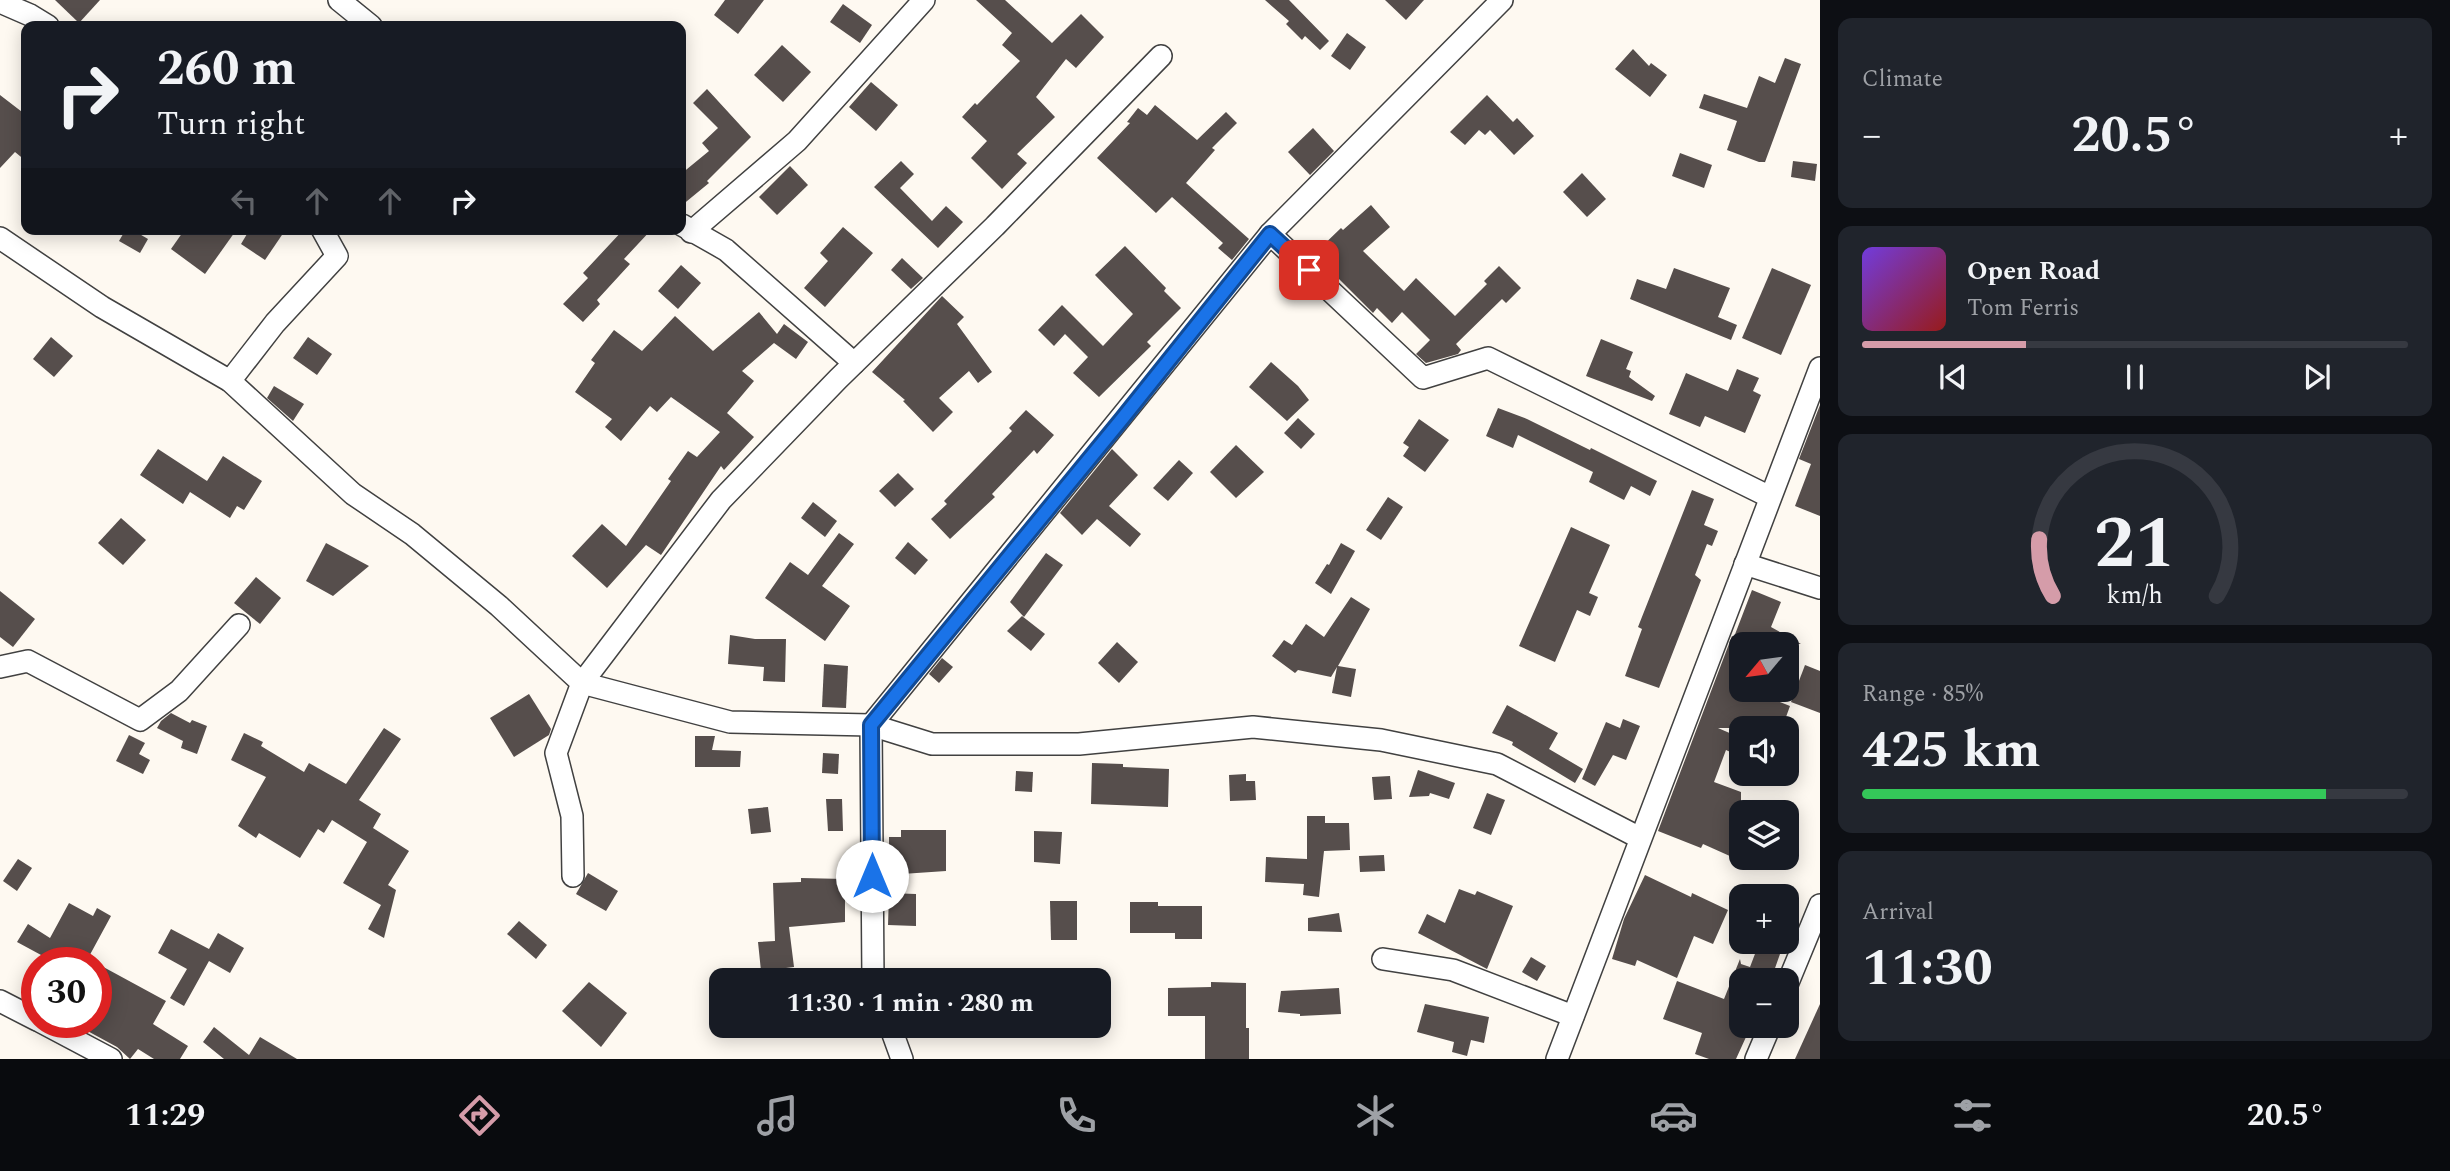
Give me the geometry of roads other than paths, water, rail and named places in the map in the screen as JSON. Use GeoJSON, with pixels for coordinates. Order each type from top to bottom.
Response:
{"type":"FeatureCollection","features":[{"type":"Feature","properties":{"kind":"street"},"geometry":{"type":"LineString","coordinates":[[339,0],[365,21]]}},
{"type":"Feature","properties":{"kind":"street"},"geometry":{"type":"LineString","coordinates":[[854,363],[726,250],[686,228],[797,141],[924,0]]}},
{"type":"Feature","properties":{"kind":"street"},"geometry":{"type":"LineString","coordinates":[[873,968],[871,725],[1270,234],[1502,0]]}},
{"type":"Feature","properties":{"kind":"street"},"geometry":{"type":"LineString","coordinates":[[0,2],[40,21]]}},
{"type":"Feature","properties":{"kind":"street"},"geometry":{"type":"LineString","coordinates":[[573,876],[572,816],[556,753],[582,682],[721,500],[1161,56]]}},
{"type":"Feature","properties":{"kind":"street"},"geometry":{"type":"LineString","coordinates":[[1270,234],[1423,378],[1488,358],[1770,497]]}},
{"type":"Feature","properties":{"kind":"street"},"geometry":{"type":"LineString","coordinates":[[230,381],[275,323],[337,256],[325,235]]}},
{"type":"Feature","properties":{"kind":"street"},"geometry":{"type":"LineString","coordinates":[[0,238],[102,307],[230,381],[353,494],[422,542],[499,606],[582,682],[730,722],[871,725],[932,744],[1079,744],[1253,727],[1381,740],[1497,764],[1640,838]]}},
{"type":"Feature","properties":{"kind":"street"},"geometry":{"type":"LineString","coordinates":[[1557,1059],[1820,368]]}},
{"type":"Feature","properties":{"kind":"street"},"geometry":{"type":"LineString","coordinates":[[1745,564],[1820,588]]}},
{"type":"Feature","properties":{"kind":"street"},"geometry":{"type":"LineString","coordinates":[[0,667],[28,661],[139,720],[179,691],[239,625]]}},
{"type":"Feature","properties":{"kind":"street"},"geometry":{"type":"LineString","coordinates":[[1794,968],[1820,905]]}},
{"type":"Feature","properties":{"kind":"street"},"geometry":{"type":"LineString","coordinates":[[1383,959],[1453,970],[1573,1016]]}},
{"type":"Feature","properties":{"kind":"street"},"geometry":{"type":"LineString","coordinates":[[0,1001],[21,1012]]}},
{"type":"Feature","properties":{"kind":"street"},"geometry":{"type":"LineString","coordinates":[[71,1038],[111,1059]]}},
{"type":"Feature","properties":{"kind":"street"},"geometry":{"type":"LineString","coordinates":[[894,1038],[902,1059]]}},
{"type":"Feature","properties":{"kind":"street"},"geometry":{"type":"LineString","coordinates":[[1756,1059],[1765,1038]]}}]}
